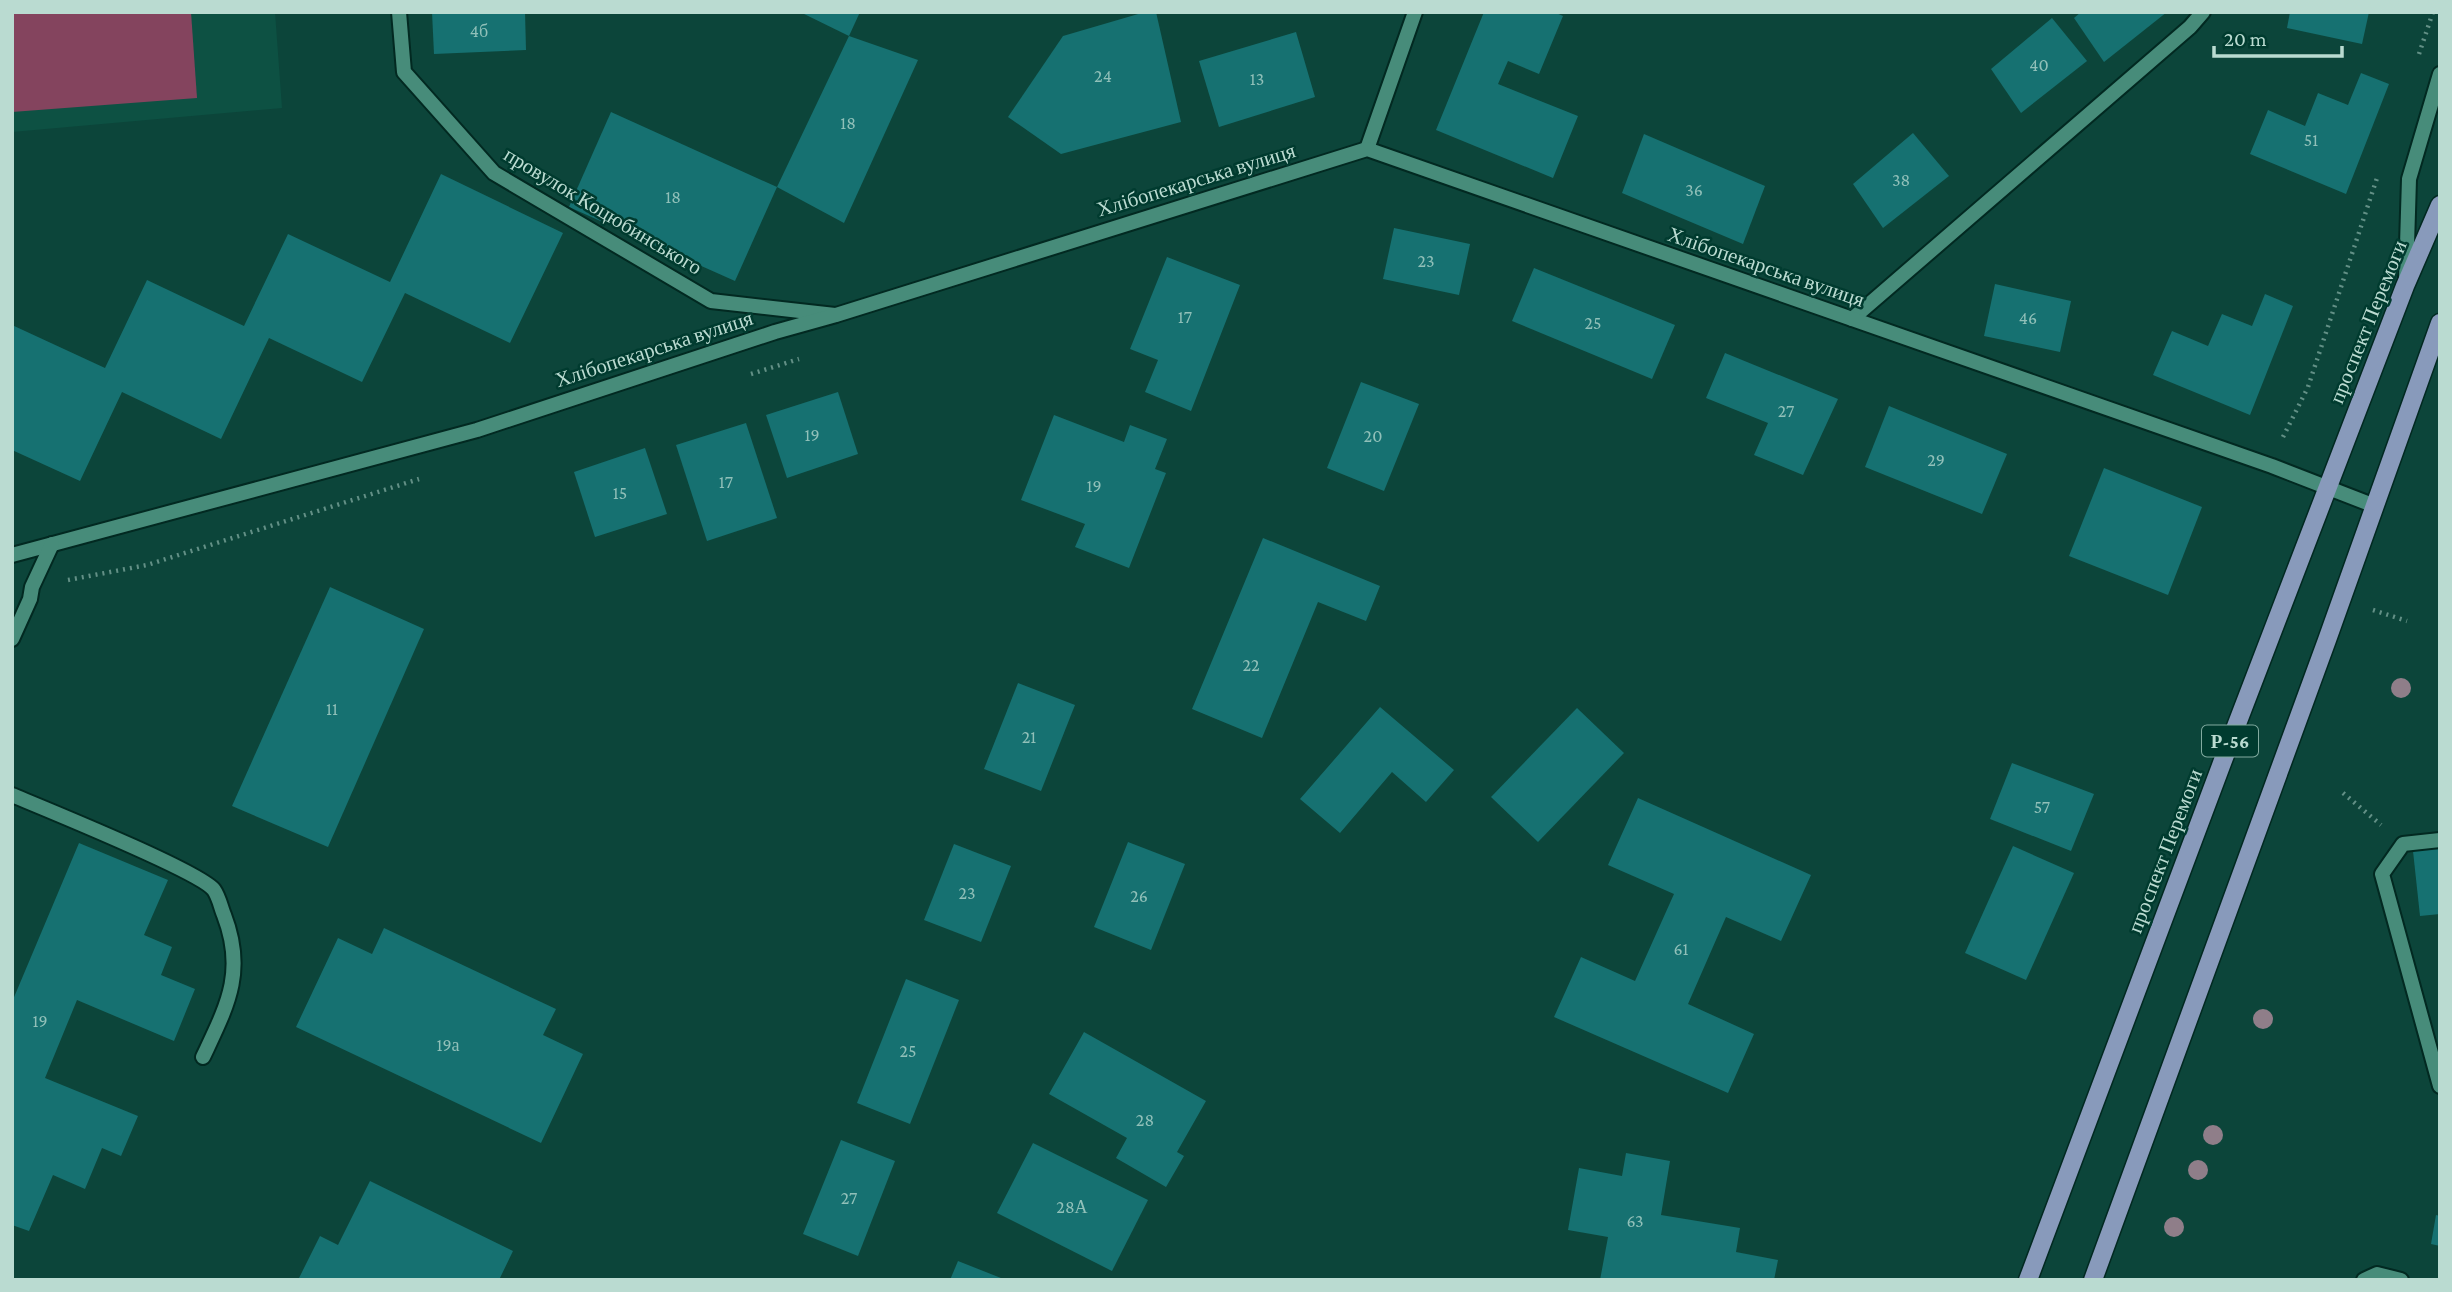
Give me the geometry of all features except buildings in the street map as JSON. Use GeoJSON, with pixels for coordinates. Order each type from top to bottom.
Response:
{"type":"FeatureCollection","features":[{"type":"Feature","properties":{"kind":"main road","name":"проспект Перемоги"},"geometry":{"type":"LineString","coordinates":[[2028,1280],[2405,286],[2440,205]]}},
{"type":"Feature","properties":{"kind":"main road","name":"Р-56"},"geometry":{"type":"LineString","coordinates":[[2093,1280],[2440,323]]}},
{"type":"Feature","properties":{"kind":"street","name":"провулок Коцюбинського"},"geometry":{"type":"LineString","coordinates":[[399,12],[404,72],[494,173],[711,302],[836,315]]}},
{"type":"Feature","properties":{"kind":"street"},"geometry":{"type":"LineString","coordinates":[[1367,149],[1415,12]]}},
{"type":"Feature","properties":{"kind":"street"},"geometry":{"type":"LineString","coordinates":[[1852,319],[2190,27],[2203,12]]}},
{"type":"Feature","properties":{"kind":"street"},"geometry":{"type":"LineString","coordinates":[[2405,286],[2409,179],[2440,74]]}},
{"type":"Feature","properties":{"kind":"street","name":"Хлібопекарська вулиця"},"geometry":{"type":"LineString","coordinates":[[12,555],[477,430],[775,332],[1367,149],[2272,466],[2375,506]]}},
{"type":"Feature","properties":{"kind":"street"},"geometry":{"type":"LineString","coordinates":[[12,639],[52,544]]}},
{"type":"Feature","properties":{"kind":"street"},"geometry":{"type":"LineString","coordinates":[[12,795],[183,870],[214,889],[229,929],[235,964],[228,1003],[203,1057]]}},
{"type":"Feature","properties":{"kind":"street"},"geometry":{"type":"LineString","coordinates":[[2440,840],[2403,844],[2382,874],[2440,1086]]}},
{"type":"Feature","properties":{"kind":"street"},"geometry":{"type":"LineString","coordinates":[[2364,1280],[2377,1274],[2401,1280]]}},
{"type":"Feature","properties":{"kind":"path"},"geometry":{"type":"LineString","coordinates":[[2416,64],[2433,12]]}},
{"type":"Feature","properties":{"kind":"path"},"geometry":{"type":"LineString","coordinates":[[2283,437],[2308,387],[2381,167]]}},
{"type":"Feature","properties":{"kind":"path"},"geometry":{"type":"LineString","coordinates":[[2373,610],[2407,621]]}},
{"type":"Feature","properties":{"kind":"path"},"geometry":{"type":"LineString","coordinates":[[2343,793],[2403,844]]}},
{"type":"Feature","properties":{"kind":"shaded area"},"geometry":{"type":"Polygon","coordinates":[[[12,12],[275,12],[282,108],[12,132],[12,12]]]}},
{"type":"Feature","properties":{"kind":"shaded area"},"geometry":{"type":"Polygon","coordinates":[[[12,12],[191,12],[197,98],[12,112],[12,12]]]}}]}
